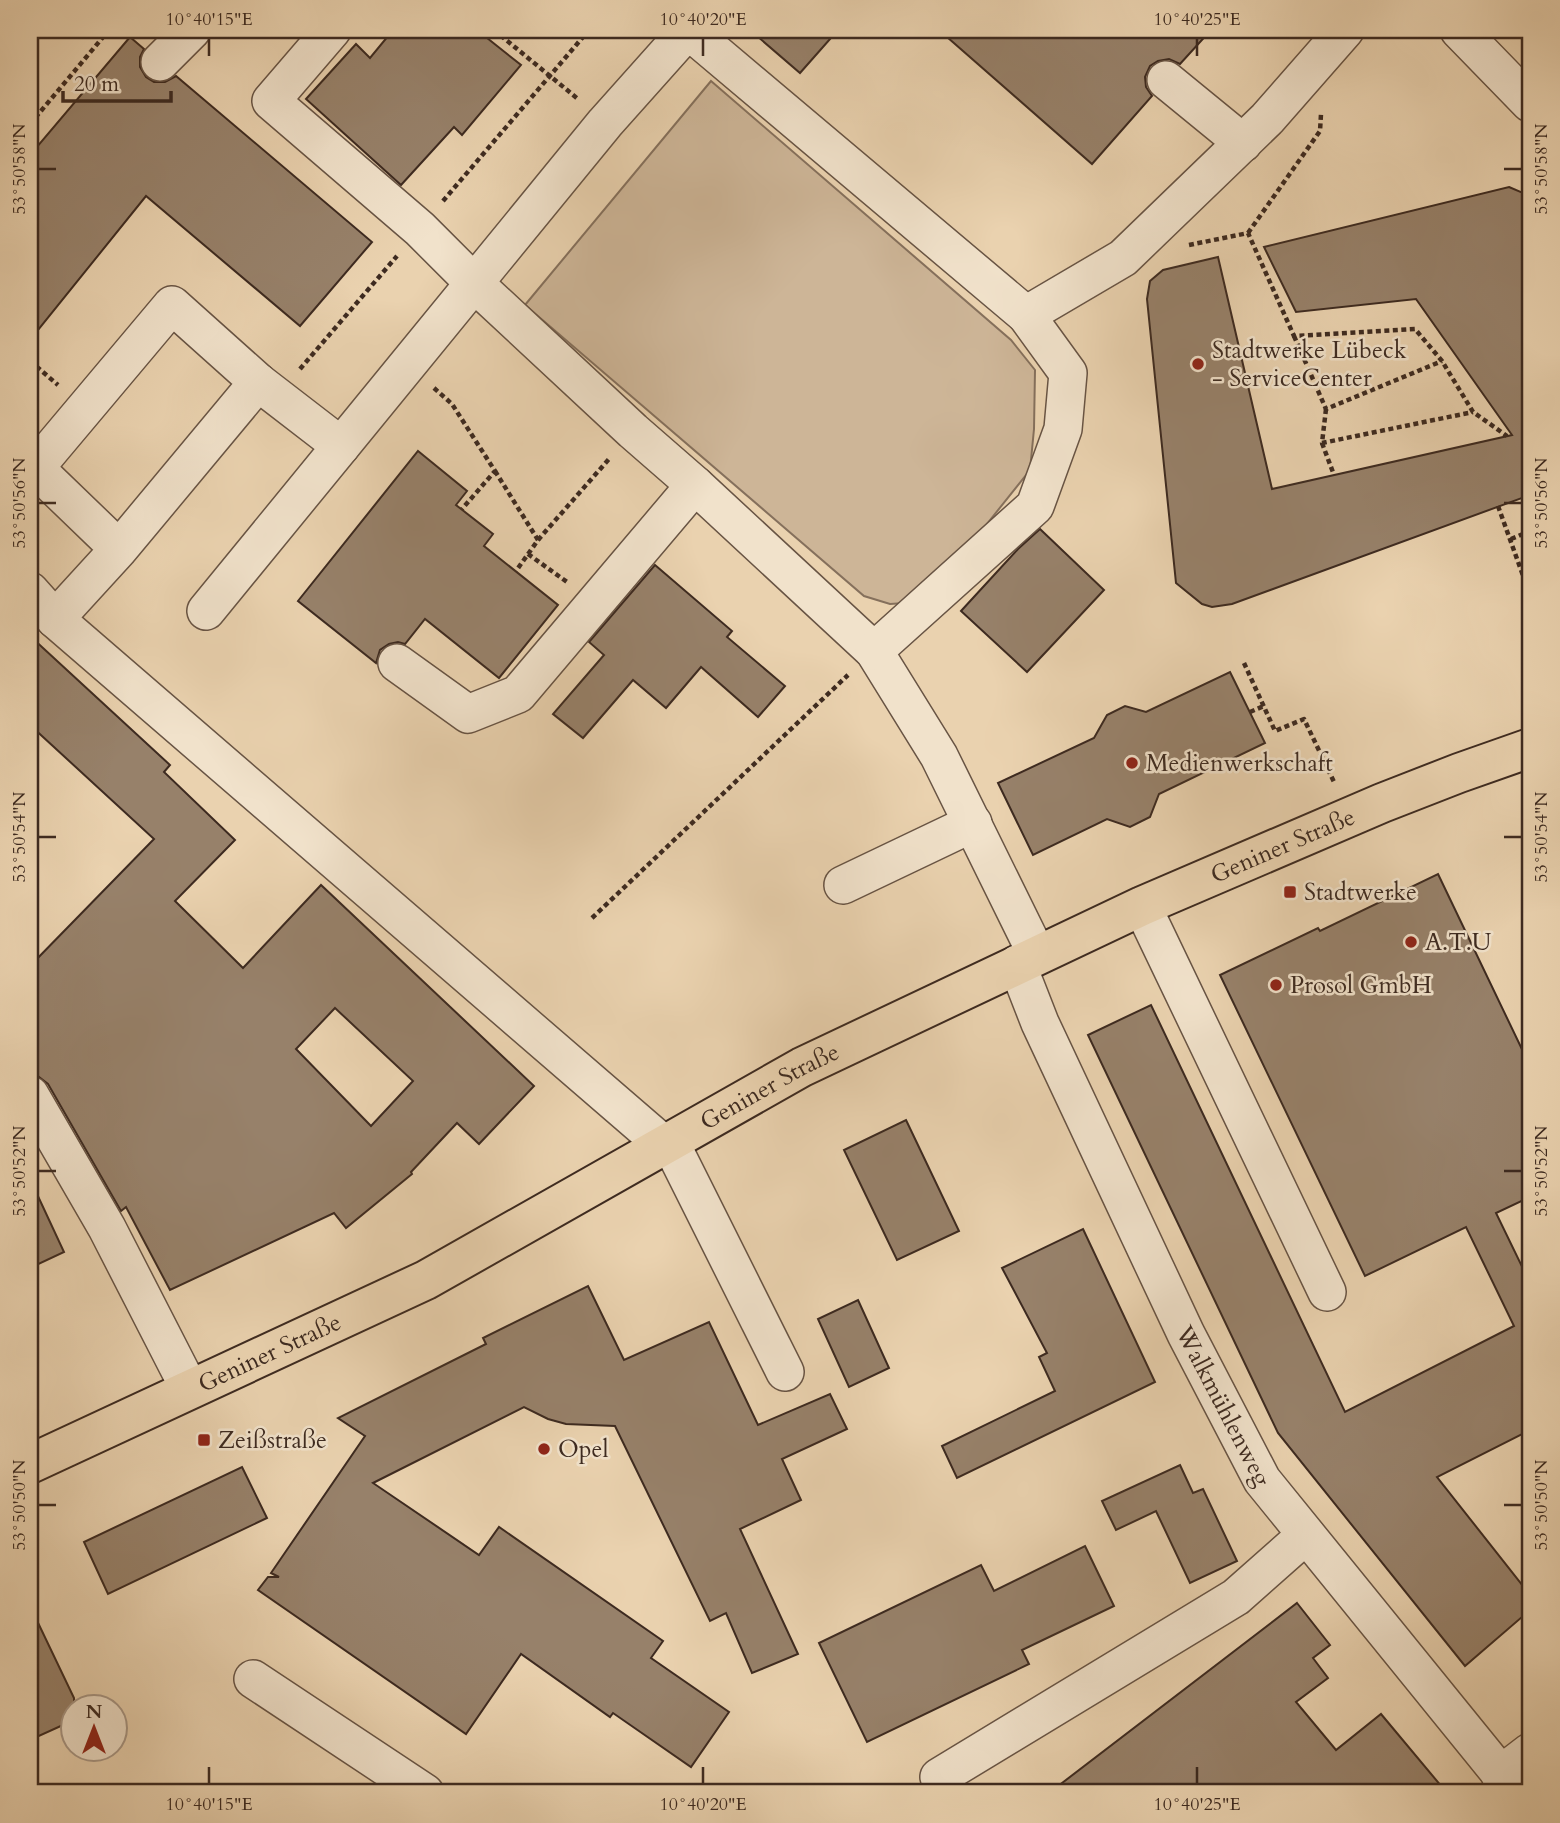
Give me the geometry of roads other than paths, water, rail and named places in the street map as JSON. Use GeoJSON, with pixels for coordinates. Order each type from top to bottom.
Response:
{"type":"FeatureCollection","features":[{"type":"Feature","properties":{"kind":"main road","name":"Geniner Straße"},"geometry":{"type":"LineString","coordinates":[[30,1464],[426,1280],[802,1067],[1142,906],[1350,817],[1530,748]]}},
{"type":"Feature","properties":{"kind":"street"},"geometry":{"type":"LineString","coordinates":[[160,62],[192,30]]}},
{"type":"Feature","properties":{"kind":"street","name":"Walkmühlenweg"},"geometry":{"type":"LineString","coordinates":[[332,30],[271,101],[419,229],[633,431],[874,650],[939,756],[972,823],[1027,960],[1040,1023],[1186,1334],[1262,1480],[1508,1784]]}},
{"type":"Feature","properties":{"kind":"street"},"geometry":{"type":"LineString","coordinates":[[206,611],[605,123],[688,30],[1026,315],[1068,373],[1063,429],[1035,506],[874,650]]}},
{"type":"Feature","properties":{"kind":"street"},"geometry":{"type":"LineString","coordinates":[[1026,315],[1123,258],[1243,143],[1345,30]]}},
{"type":"Feature","properties":{"kind":"street"},"geometry":{"type":"LineString","coordinates":[[1460,30],[1530,103]]}},
{"type":"Feature","properties":{"kind":"street"},"geometry":{"type":"LineString","coordinates":[[1166,80],[1243,143]]}},
{"type":"Feature","properties":{"kind":"street"},"geometry":{"type":"LineString","coordinates":[[119,549],[32,469],[172,305],[267,389],[341,446]]}},
{"type":"Feature","properties":{"kind":"street"},"geometry":{"type":"LineString","coordinates":[[55,619],[267,389]]}},
{"type":"Feature","properties":{"kind":"street"},"geometry":{"type":"LineString","coordinates":[[397,663],[468,714],[518,694],[695,485]]}},
{"type":"Feature","properties":{"kind":"street"},"geometry":{"type":"LineString","coordinates":[[30,592],[55,619],[667,1144],[785,1372]]}},
{"type":"Feature","properties":{"kind":"street"},"geometry":{"type":"LineString","coordinates":[[844,885],[972,823]]}},
{"type":"Feature","properties":{"kind":"street"},"geometry":{"type":"LineString","coordinates":[[1142,906],[1327,1292]]}},
{"type":"Feature","properties":{"kind":"street"},"geometry":{"type":"LineString","coordinates":[[30,1096],[107,1228],[189,1388]]}},
{"type":"Feature","properties":{"kind":"street"},"geometry":{"type":"LineString","coordinates":[[939,1777],[1236,1597],[1306,1535]]}},
{"type":"Feature","properties":{"kind":"street"},"geometry":{"type":"LineString","coordinates":[[253,1679],[425,1793]]}},
{"type":"Feature","properties":{"kind":"street"},"geometry":{"type":"LineString","coordinates":[[1508,1784],[1530,1752]]}},
{"type":"Feature","properties":{"kind":"place","name":"Stadtwerke Lübeck - ServiceCenter"},"geometry":{"type":"Point","coordinates":[1198,364]}},
{"type":"Feature","properties":{"kind":"place","name":"Medienwerkschaft"},"geometry":{"type":"Point","coordinates":[1132,763]}},
{"type":"Feature","properties":{"kind":"place","name":"Stadtwerke"},"geometry":{"type":"Point","coordinates":[1290,892]}},
{"type":"Feature","properties":{"kind":"place","name":"A.T.U"},"geometry":{"type":"Point","coordinates":[1411,942]}},
{"type":"Feature","properties":{"kind":"place","name":"Prosol GmbH"},"geometry":{"type":"Point","coordinates":[1276,985]}},
{"type":"Feature","properties":{"kind":"place","name":"Zeißstraße"},"geometry":{"type":"Point","coordinates":[204,1440]}},
{"type":"Feature","properties":{"kind":"place","name":"Opel"},"geometry":{"type":"Point","coordinates":[544,1449]}}]}
